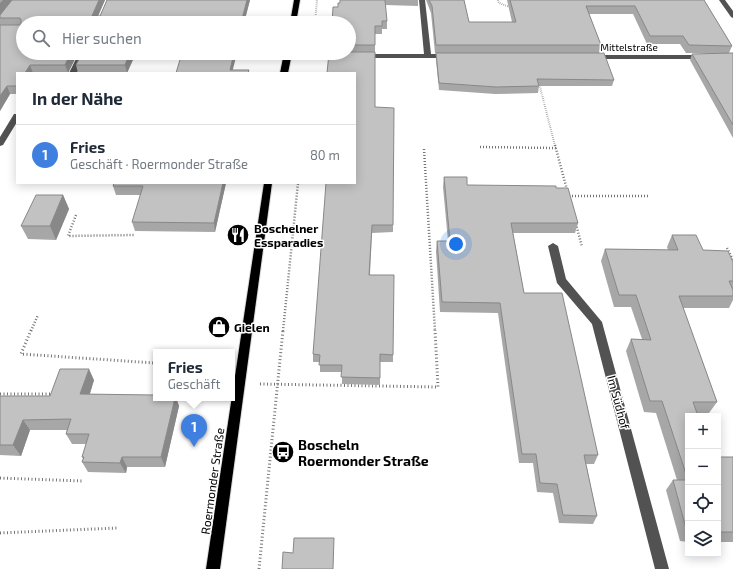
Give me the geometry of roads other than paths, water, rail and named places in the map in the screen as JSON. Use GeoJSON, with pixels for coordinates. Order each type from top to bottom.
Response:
{"type":"FeatureCollection","features":[{"type":"Feature","properties":{"kind":"main road"},"geometry":{"type":"LineString","coordinates":[[294,16],[297,0]]}},
{"type":"Feature","properties":{"kind":"main road"},"geometry":{"type":"LineString","coordinates":[[284,72],[286,60]]}},
{"type":"Feature","properties":{"kind":"main road","name":"Roermonder Straße"},"geometry":{"type":"LineString","coordinates":[[213,569],[268,184]]}},
{"type":"Feature","properties":{"kind":"street"},"geometry":{"type":"LineString","coordinates":[[422,0],[428,56]]}},
{"type":"Feature","properties":{"kind":"street"},"geometry":{"type":"LineString","coordinates":[[722,0],[733,16]]}},
{"type":"Feature","properties":{"kind":"street"},"geometry":{"type":"LineString","coordinates":[[356,55],[460,56]]}},
{"type":"Feature","properties":{"kind":"street","name":"Mittelstraße"},"geometry":{"type":"LineString","coordinates":[[582,57],[733,57]]}},
{"type":"Feature","properties":{"kind":"street"},"geometry":{"type":"LineString","coordinates":[[74,72],[80,60]]}},
{"type":"Feature","properties":{"kind":"street"},"geometry":{"type":"LineString","coordinates":[[0,143],[16,118]]}},
{"type":"Feature","properties":{"kind":"street","name":"Im Südhof"},"geometry":{"type":"LineString","coordinates":[[553,246],[561,280],[597,322],[662,569]]}},
{"type":"Feature","properties":{"kind":"place","name":"Boschelner Essparadies"},"geometry":{"type":"Point","coordinates":[238,235]}},
{"type":"Feature","properties":{"kind":"place","name":"Gielen"},"geometry":{"type":"Point","coordinates":[219,327]}},
{"type":"Feature","properties":{"kind":"place","name":"Fries"},"geometry":{"type":"Point","coordinates":[194,447]}},
{"type":"Feature","properties":{"kind":"place","name":"Boscheln Roermonder Straße"},"geometry":{"type":"Point","coordinates":[283,452]}}]}
